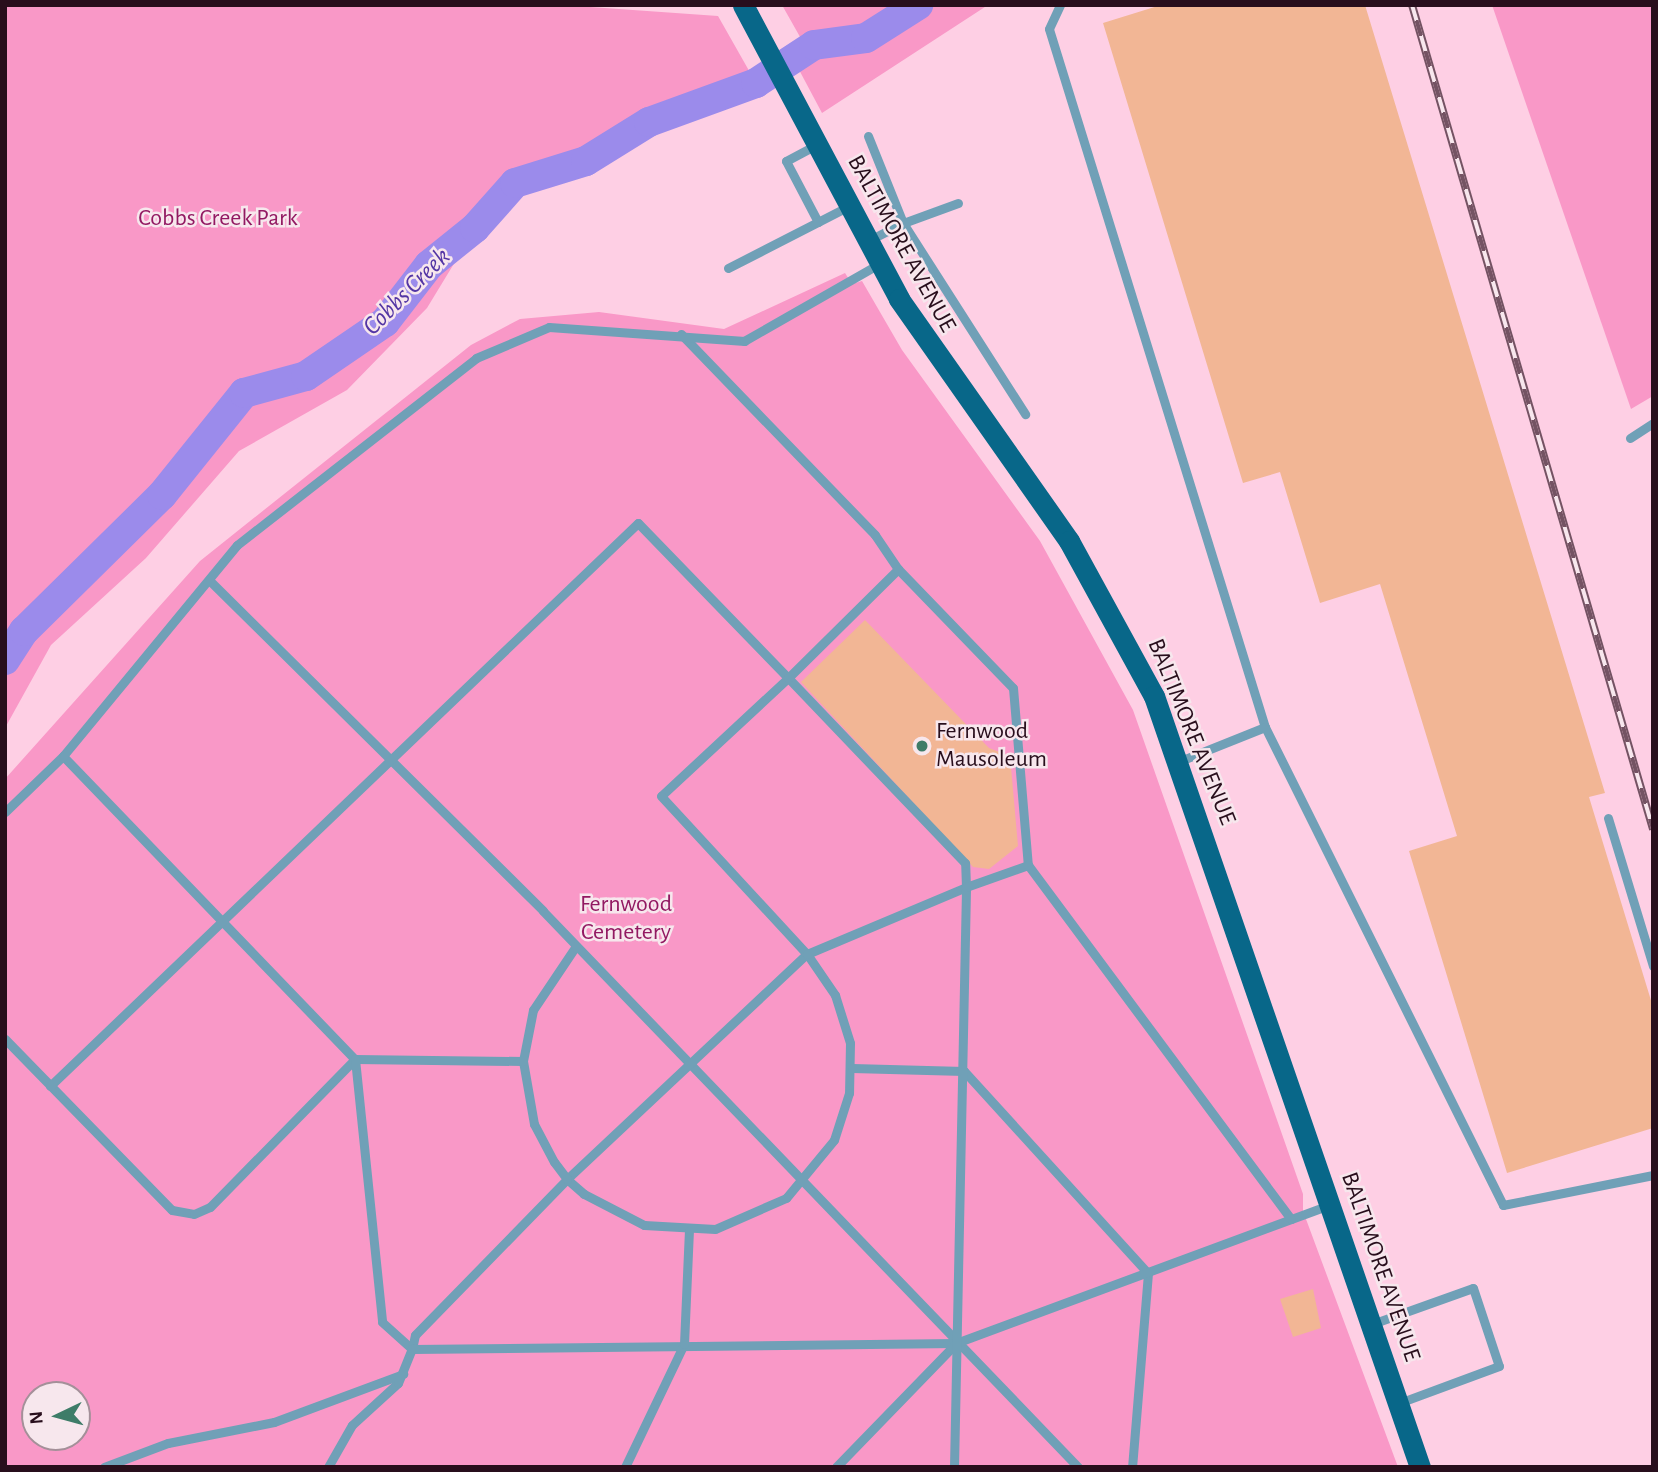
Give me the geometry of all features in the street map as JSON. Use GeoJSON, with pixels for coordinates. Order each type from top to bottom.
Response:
{"type":"FeatureCollection","features":[{"type":"Feature","properties":{"kind":"main road","name":"BALTIMORE AVENUE"},"geometry":{"type":"LineString","coordinates":[[743,5],[879,264],[948,377],[1095,582],[1180,761],[1420,1467]]}},
{"type":"Feature","properties":{"kind":"lane"},"geometry":{"type":"LineString","coordinates":[[1060,5],[1049,29],[1265,727],[1503,1205],[1653,1175]]}},
{"type":"Feature","properties":{"kind":"lane"},"geometry":{"type":"LineString","coordinates":[[868,136],[903,223],[1025,414]]}},
{"type":"Feature","properties":{"kind":"lane"},"geometry":{"type":"LineString","coordinates":[[816,145],[786,161],[818,222]]}},
{"type":"Feature","properties":{"kind":"lane"},"geometry":{"type":"LineString","coordinates":[[868,241],[903,223],[958,203]]}},
{"type":"Feature","properties":{"kind":"lane"},"geometry":{"type":"LineString","coordinates":[[728,268],[849,206]]}},
{"type":"Feature","properties":{"kind":"lane"},"geometry":{"type":"LineString","coordinates":[[5,812],[63,755],[209,580],[261,524],[342,468],[476,358],[550,327],[681,334],[744,341],[879,264]]}},
{"type":"Feature","properties":{"kind":"lane"},"geometry":{"type":"LineString","coordinates":[[681,334],[875,535],[898,569],[1013,688],[1028,865],[1291,1219]]}},
{"type":"Feature","properties":{"kind":"lane"},"geometry":{"type":"LineString","coordinates":[[1630,438],[1653,423]]}},
{"type":"Feature","properties":{"kind":"lane"},"geometry":{"type":"LineString","coordinates":[[50,1086],[638,523],[965,863],[964,1071],[954,1467]]}},
{"type":"Feature","properties":{"kind":"lane"},"geometry":{"type":"LineString","coordinates":[[576,946],[533,1010],[523,1061],[534,1124],[567,1179],[622,1218],[689,1231],[740,1223],[806,1181],[834,1140],[852,1068],[840,1007],[807,954],[661,796],[788,678],[898,569]]}},
{"type":"Feature","properties":{"kind":"lane"},"geometry":{"type":"LineString","coordinates":[[209,580],[392,758],[691,1063],[806,1181],[956,1343],[1078,1467]]}},
{"type":"Feature","properties":{"kind":"lane"},"geometry":{"type":"LineString","coordinates":[[1180,761],[1265,727]]}},
{"type":"Feature","properties":{"kind":"lane"},"geometry":{"type":"LineString","coordinates":[[63,755],[224,919],[355,1059],[382,1322],[412,1349],[956,1343],[1331,1205]]}},
{"type":"Feature","properties":{"kind":"lane"},"geometry":{"type":"LineString","coordinates":[[1608,818],[1653,966]]}},
{"type":"Feature","properties":{"kind":"lane"},"geometry":{"type":"LineString","coordinates":[[328,1467],[352,1425],[403,1374],[415,1335],[567,1179],[807,954],[966,887],[1028,865]]}},
{"type":"Feature","properties":{"kind":"lane"},"geometry":{"type":"LineString","coordinates":[[5,1039],[172,1210],[194,1214],[209,1207],[355,1059],[523,1061]]}},
{"type":"Feature","properties":{"kind":"lane"},"geometry":{"type":"LineString","coordinates":[[852,1068],[964,1071],[1148,1273],[1132,1467]]}},
{"type":"Feature","properties":{"kind":"lane"},"geometry":{"type":"LineString","coordinates":[[625,1467],[684,1344],[689,1231]]}},
{"type":"Feature","properties":{"kind":"lane"},"geometry":{"type":"LineString","coordinates":[[1372,1324],[1473,1288],[1499,1366],[1399,1403]]}},
{"type":"Feature","properties":{"kind":"lane"},"geometry":{"type":"LineString","coordinates":[[836,1467],[956,1343]]}},
{"type":"Feature","properties":{"kind":"lane"},"geometry":{"type":"LineString","coordinates":[[104,1467],[168,1443],[274,1422],[403,1374]]}},
{"type":"Feature","properties":{"kind":"green space","name":"Cobbs Creek Park"},"geometry":{"type":"Polygon","coordinates":[[[5,5],[562,5],[718,16],[756,83],[649,122],[586,161],[515,183],[486,211],[427,308],[347,390],[239,451],[146,558],[51,645],[5,728],[5,5]]]}},
{"type":"Feature","properties":{"kind":"green space"},"geometry":{"type":"Polygon","coordinates":[[[782,5],[988,5],[822,113],[797,66],[808,51],[782,5]]]}},
{"type":"Feature","properties":{"kind":"green space"},"geometry":{"type":"Polygon","coordinates":[[[1492,5],[1653,5],[1653,396],[1631,409],[1492,5]]]}},
{"type":"Feature","properties":{"kind":"green space","name":"Fernwood Cemetery"},"geometry":{"type":"Polygon","coordinates":[[[845,273],[852,284],[862,281],[902,350],[1040,541],[1133,710],[1303,1194],[1303,1211],[1398,1467],[5,1467],[5,779],[200,561],[471,345],[520,319],[599,312],[724,329],[845,273]]]}},
{"type":"Feature","properties":{"kind":"building"},"geometry":{"type":"Polygon","coordinates":[[[1161,5],[1365,5],[1605,793],[1589,797],[1653,1007],[1653,1128],[1507,1173],[1409,851],[1457,836],[1380,584],[1320,603],[1280,472],[1243,483],[1103,23],[1161,5]]]}},
{"type":"Feature","properties":{"kind":"building","name":"Fernwood Mausoleum"},"geometry":{"type":"Polygon","coordinates":[[[865,620],[989,748],[1010,756],[1018,846],[989,869],[973,867],[801,682],[865,620]]]}},
{"type":"Feature","properties":{"kind":"building"},"geometry":{"type":"Polygon","coordinates":[[[1313,1289],[1321,1328],[1293,1337],[1280,1299],[1313,1289]]]}},
{"type":"Feature","properties":{"kind":"waterway","name":"Cobbs Creek"},"geometry":{"type":"LineString","coordinates":[[5,660],[24,631],[162,495],[244,393],[306,376],[385,322],[429,265],[475,228],[515,183],[586,161],[649,122],[756,83],[814,45],[866,38],[918,5]]}},
{"type":"Feature","properties":{"kind":"railway"},"geometry":{"type":"LineString","coordinates":[[1412,5],[1653,829]]}},
{"type":"Feature","properties":{"kind":"place","name":"Fernwood Mausoleum"},"geometry":{"type":"Point","coordinates":[922,746]}}]}
